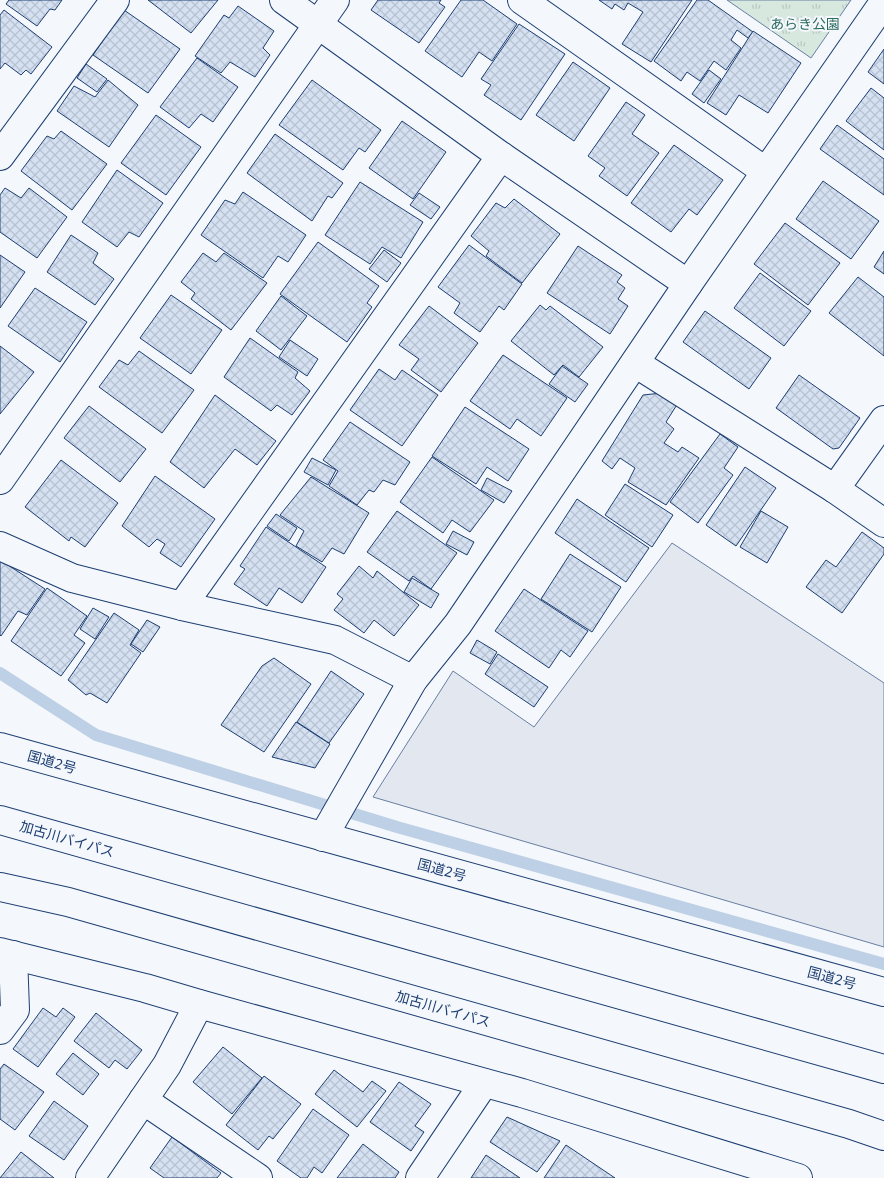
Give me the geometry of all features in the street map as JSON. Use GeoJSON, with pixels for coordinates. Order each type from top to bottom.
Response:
{"type":"FeatureCollection","features":[{"type":"Feature","properties":{"kind":"main road"},"geometry":{"type":"LineString","coordinates":[[0,156],[115,0]]}},
{"type":"Feature","properties":{"kind":"main road"},"geometry":{"type":"LineString","coordinates":[[284,0],[501,156],[688,284]]}},
{"type":"Feature","properties":{"kind":"main road"},"geometry":{"type":"LineString","coordinates":[[0,480],[335,0]]}},
{"type":"Feature","properties":{"kind":"main road"},"geometry":{"type":"LineString","coordinates":[[522,0],[765,171]]}},
{"type":"Feature","properties":{"kind":"main road"},"geometry":{"type":"LineString","coordinates":[[328,829],[414,680],[458,624],[765,171],[884,2]]}},
{"type":"Feature","properties":{"kind":"main road"},"geometry":{"type":"LineString","coordinates":[[182,606],[501,156]]}},
{"type":"Feature","properties":{"kind":"main road"},"geometry":{"type":"LineString","coordinates":[[636,363],[835,489],[884,523]]}},
{"type":"Feature","properties":{"kind":"main road"},"geometry":{"type":"LineString","coordinates":[[835,489],[884,420]]}},
{"type":"Feature","properties":{"kind":"main road"},"geometry":{"type":"LineString","coordinates":[[0,546],[72,578],[182,606],[335,640],[414,680]]}},
{"type":"Feature","properties":{"kind":"main road","name":"国道2号"},"geometry":{"type":"LineString","coordinates":[[0,747],[328,829],[884,992]]}},
{"type":"Feature","properties":{"kind":"main road","name":"加古川バイパス"},"geometry":{"type":"LineString","coordinates":[[0,820],[884,1069]]}},
{"type":"Feature","properties":{"kind":"main road","name":"加古川バイパス"},"geometry":{"type":"LineString","coordinates":[[0,887],[68,902],[884,1136]]}},
{"type":"Feature","properties":{"kind":"main road"},"geometry":{"type":"LineString","coordinates":[[0,891],[68,902]]}},
{"type":"Feature","properties":{"kind":"main road"},"geometry":{"type":"LineString","coordinates":[[0,1030],[15,1010],[7,954],[145,988],[522,1092],[798,1178]]}},
{"type":"Feature","properties":{"kind":"main road"},"geometry":{"type":"LineString","coordinates":[[90,1178],[167,1065],[199,1004]]}},
{"type":"Feature","properties":{"kind":"main road"},"geometry":{"type":"LineString","coordinates":[[420,1178],[484,1083]]}},
{"type":"Feature","properties":{"kind":"main road"},"geometry":{"type":"LineString","coordinates":[[143,1100],[258,1178]]}},
{"type":"Feature","properties":{"kind":"green space","name":"あらき公園"},"geometry":{"type":"Polygon","coordinates":[[[727,0],[851,0],[811,58],[727,0]]]}},
{"type":"Feature","properties":{"kind":"shaded area"},"geometry":{"type":"Polygon","coordinates":[[[672,543],[884,683],[884,947],[373,797],[453,671],[534,727],[672,543]]]}},
{"type":"Feature","properties":{"kind":"building"},"geometry":{"type":"Polygon","coordinates":[[[9,0],[62,0],[55,10],[50,9],[37,26],[6,4],[9,0]]]}},
{"type":"Feature","properties":{"kind":"building"},"geometry":{"type":"Polygon","coordinates":[[[148,0],[218,0],[191,33],[148,0]]]}},
{"type":"Feature","properties":{"kind":"building"},"geometry":{"type":"Polygon","coordinates":[[[378,0],[441,0],[439,3],[445,7],[419,43],[371,10],[378,0]]]}},
{"type":"Feature","properties":{"kind":"building"},"geometry":{"type":"Polygon","coordinates":[[[461,0],[483,0],[517,24],[492,61],[479,52],[462,77],[425,51],[461,0]]]}},
{"type":"Feature","properties":{"kind":"building"},"geometry":{"type":"Polygon","coordinates":[[[599,0],[692,0],[651,62],[622,44],[643,12],[628,3],[624,10],[615,4],[612,9],[599,0]]]}},
{"type":"Feature","properties":{"kind":"building"},"geometry":{"type":"Polygon","coordinates":[[[697,0],[708,0],[753,32],[748,38],[737,30],[731,40],[741,48],[726,70],[714,61],[700,81],[687,72],[681,81],[654,61],[697,0]]]}},
{"type":"Feature","properties":{"kind":"building"},"geometry":{"type":"Polygon","coordinates":[[[238,6],[274,31],[263,48],[270,55],[255,77],[230,62],[221,73],[195,56],[224,15],[229,18],[238,6]]]}},
{"type":"Feature","properties":{"kind":"building"},"geometry":{"type":"Polygon","coordinates":[[[4,10],[52,47],[31,74],[26,70],[21,75],[5,63],[0,69],[0,15],[4,10]]]}},
{"type":"Feature","properties":{"kind":"building"},"geometry":{"type":"Polygon","coordinates":[[[124,10],[180,49],[148,93],[93,55],[124,10]]]}},
{"type":"Feature","properties":{"kind":"building"},"geometry":{"type":"Polygon","coordinates":[[[519,24],[565,54],[521,120],[484,95],[491,85],[481,79],[519,24]]]}},
{"type":"Feature","properties":{"kind":"building"},"geometry":{"type":"Polygon","coordinates":[[[753,31],[801,63],[768,113],[739,95],[726,115],[707,103],[753,31]]]}},
{"type":"Feature","properties":{"kind":"building"},"geometry":{"type":"Polygon","coordinates":[[[884,49],[884,84],[868,72],[884,49]]]}},
{"type":"Feature","properties":{"kind":"building"},"geometry":{"type":"Polygon","coordinates":[[[197,58],[238,87],[213,122],[201,114],[189,128],[160,107],[197,58]]]}},
{"type":"Feature","properties":{"kind":"building"},"geometry":{"type":"Polygon","coordinates":[[[573,62],[610,88],[574,141],[536,115],[573,62]]]}},
{"type":"Feature","properties":{"kind":"building"},"geometry":{"type":"Polygon","coordinates":[[[86,64],[107,79],[97,92],[77,78],[86,64]]]}},
{"type":"Feature","properties":{"kind":"building"},"geometry":{"type":"Polygon","coordinates":[[[709,70],[721,79],[704,103],[692,94],[709,70]]]}},
{"type":"Feature","properties":{"kind":"building"},"geometry":{"type":"Polygon","coordinates":[[[108,80],[138,105],[109,147],[57,111],[74,86],[95,97],[108,80]]]}},
{"type":"Feature","properties":{"kind":"building"},"geometry":{"type":"Polygon","coordinates":[[[312,80],[381,130],[365,152],[359,148],[343,170],[279,125],[312,80]]]}},
{"type":"Feature","properties":{"kind":"building"},"geometry":{"type":"Polygon","coordinates":[[[871,88],[884,98],[884,150],[846,121],[871,88]]]}},
{"type":"Feature","properties":{"kind":"building"},"geometry":{"type":"Polygon","coordinates":[[[626,102],[645,115],[632,134],[659,153],[627,196],[599,176],[605,168],[588,156],[626,102]]]}},
{"type":"Feature","properties":{"kind":"building"},"geometry":{"type":"Polygon","coordinates":[[[156,115],[201,147],[166,195],[121,163],[156,115]]]}},
{"type":"Feature","properties":{"kind":"building"},"geometry":{"type":"Polygon","coordinates":[[[402,121],[446,152],[413,199],[369,168],[402,121]]]}},
{"type":"Feature","properties":{"kind":"building"},"geometry":{"type":"Polygon","coordinates":[[[837,125],[884,159],[884,195],[820,149],[837,125]]]}},
{"type":"Feature","properties":{"kind":"building"},"geometry":{"type":"Polygon","coordinates":[[[61,131],[107,164],[72,210],[21,171],[47,136],[54,139],[61,131]]]}},
{"type":"Feature","properties":{"kind":"building"},"geometry":{"type":"Polygon","coordinates":[[[275,134],[343,183],[332,198],[328,196],[312,221],[247,173],[275,134]]]}},
{"type":"Feature","properties":{"kind":"building"},"geometry":{"type":"Polygon","coordinates":[[[674,145],[723,180],[697,215],[689,209],[671,232],[631,203],[674,145]]]}},
{"type":"Feature","properties":{"kind":"building"},"geometry":{"type":"Polygon","coordinates":[[[117,170],[163,203],[139,237],[129,232],[117,247],[82,222],[117,170]]]}},
{"type":"Feature","properties":{"kind":"building"},"geometry":{"type":"Polygon","coordinates":[[[823,181],[879,221],[851,259],[796,219],[823,181]]]}},
{"type":"Feature","properties":{"kind":"building"},"geometry":{"type":"Polygon","coordinates":[[[360,182],[423,222],[401,258],[382,247],[370,264],[325,235],[360,182]]]}},
{"type":"Feature","properties":{"kind":"building"},"geometry":{"type":"Polygon","coordinates":[[[5,188],[21,198],[29,188],[67,217],[37,258],[0,232],[0,195],[5,188]]]}},
{"type":"Feature","properties":{"kind":"building"},"geometry":{"type":"Polygon","coordinates":[[[243,192],[306,235],[288,262],[278,256],[263,278],[201,235],[225,200],[235,204],[243,192]]]}},
{"type":"Feature","properties":{"kind":"building"},"geometry":{"type":"Polygon","coordinates":[[[419,193],[440,207],[431,219],[410,205],[419,193]]]}},
{"type":"Feature","properties":{"kind":"building"},"geometry":{"type":"Polygon","coordinates":[[[514,199],[560,234],[522,283],[486,256],[489,251],[471,236],[496,203],[505,208],[514,199]]]}},
{"type":"Feature","properties":{"kind":"building"},"geometry":{"type":"Polygon","coordinates":[[[785,223],[840,263],[808,305],[754,264],[785,223]]]}},
{"type":"Feature","properties":{"kind":"building"},"geometry":{"type":"Polygon","coordinates":[[[71,235],[98,253],[93,263],[114,279],[95,305],[47,272],[71,235]]]}},
{"type":"Feature","properties":{"kind":"building"},"geometry":{"type":"Polygon","coordinates":[[[318,242],[379,286],[367,303],[372,307],[347,342],[280,294],[318,242]]]}},
{"type":"Feature","properties":{"kind":"building"},"geometry":{"type":"Polygon","coordinates":[[[469,245],[522,284],[504,310],[499,306],[480,332],[454,313],[460,303],[438,287],[469,245]]]}},
{"type":"Feature","properties":{"kind":"building"},"geometry":{"type":"Polygon","coordinates":[[[578,246],[622,275],[617,282],[625,288],[618,299],[628,306],[610,334],[547,293],[578,246]]]}},
{"type":"Feature","properties":{"kind":"building"},"geometry":{"type":"Polygon","coordinates":[[[384,250],[401,263],[387,282],[369,269],[384,250]]]}},
{"type":"Feature","properties":{"kind":"building"},"geometry":{"type":"Polygon","coordinates":[[[884,251],[884,274],[874,267],[884,251]]]}},
{"type":"Feature","properties":{"kind":"building"},"geometry":{"type":"Polygon","coordinates":[[[203,253],[216,262],[224,253],[267,283],[231,330],[191,299],[195,293],[181,282],[203,253]]]}},
{"type":"Feature","properties":{"kind":"building"},"geometry":{"type":"Polygon","coordinates":[[[0,255],[25,272],[0,308],[0,255]]]}},
{"type":"Feature","properties":{"kind":"building"},"geometry":{"type":"Polygon","coordinates":[[[760,273],[811,311],[784,346],[734,308],[760,273]]]}},
{"type":"Feature","properties":{"kind":"building"},"geometry":{"type":"Polygon","coordinates":[[[858,277],[884,297],[884,356],[829,313],[858,277]]]}},
{"type":"Feature","properties":{"kind":"building"},"geometry":{"type":"Polygon","coordinates":[[[35,288],[87,322],[60,362],[8,326],[35,288]]]}},
{"type":"Feature","properties":{"kind":"building"},"geometry":{"type":"Polygon","coordinates":[[[171,295],[222,330],[191,374],[140,338],[171,295]]]}},
{"type":"Feature","properties":{"kind":"building"},"geometry":{"type":"Polygon","coordinates":[[[281,296],[307,316],[281,350],[256,331],[281,296]]]}},
{"type":"Feature","properties":{"kind":"building"},"geometry":{"type":"Polygon","coordinates":[[[540,305],[546,310],[550,306],[603,347],[579,377],[563,365],[554,375],[511,341],[540,305]]]}},
{"type":"Feature","properties":{"kind":"building"},"geometry":{"type":"Polygon","coordinates":[[[429,306],[478,343],[441,392],[411,370],[419,359],[399,345],[429,306]]]}},
{"type":"Feature","properties":{"kind":"building"},"geometry":{"type":"Polygon","coordinates":[[[705,311],[771,358],[749,389],[683,342],[705,311]]]}},
{"type":"Feature","properties":{"kind":"building"},"geometry":{"type":"Polygon","coordinates":[[[250,338],[298,372],[295,378],[310,391],[292,415],[277,405],[271,411],[224,377],[250,338]]]}},
{"type":"Feature","properties":{"kind":"building"},"geometry":{"type":"Polygon","coordinates":[[[290,340],[318,359],[307,376],[279,357],[290,340]]]}},
{"type":"Feature","properties":{"kind":"building"},"geometry":{"type":"Polygon","coordinates":[[[0,346],[34,372],[0,414],[0,346]]]}},
{"type":"Feature","properties":{"kind":"building"},"geometry":{"type":"Polygon","coordinates":[[[139,351],[194,390],[162,433],[99,387],[119,360],[128,365],[139,351]]]}},
{"type":"Feature","properties":{"kind":"building"},"geometry":{"type":"Polygon","coordinates":[[[503,355],[567,398],[541,436],[517,419],[510,429],[470,401],[503,355]]]}},
{"type":"Feature","properties":{"kind":"building"},"geometry":{"type":"Polygon","coordinates":[[[562,366],[588,384],[575,402],[549,384],[562,366]]]}},
{"type":"Feature","properties":{"kind":"building"},"geometry":{"type":"Polygon","coordinates":[[[379,369],[395,380],[402,370],[438,395],[402,446],[350,410],[379,369]]]}},
{"type":"Feature","properties":{"kind":"building"},"geometry":{"type":"Polygon","coordinates":[[[799,375],[860,418],[839,448],[833,449],[776,408],[799,375]]]}},
{"type":"Feature","properties":{"kind":"building"},"geometry":{"type":"Polygon","coordinates":[[[662,393],[678,403],[666,422],[674,429],[664,443],[678,452],[682,447],[699,458],[666,505],[628,482],[635,468],[620,458],[612,469],[602,461],[643,395],[662,393]]]}},
{"type":"Feature","properties":{"kind":"building"},"geometry":{"type":"Polygon","coordinates":[[[215,395],[276,441],[257,465],[235,449],[204,488],[170,462],[215,395]]]}},
{"type":"Feature","properties":{"kind":"building"},"geometry":{"type":"Polygon","coordinates":[[[89,406],[146,449],[120,482],[64,438],[89,406]]]}},
{"type":"Feature","properties":{"kind":"building"},"geometry":{"type":"Polygon","coordinates":[[[465,407],[529,449],[508,481],[487,467],[476,484],[432,456],[465,407]]]}},
{"type":"Feature","properties":{"kind":"building"},"geometry":{"type":"Polygon","coordinates":[[[350,422],[410,462],[395,485],[383,480],[374,492],[369,490],[357,505],[329,486],[338,471],[323,460],[350,422]]]}},
{"type":"Feature","properties":{"kind":"building"},"geometry":{"type":"Polygon","coordinates":[[[720,434],[738,447],[724,468],[733,475],[698,523],[670,502],[720,434]]]}},
{"type":"Feature","properties":{"kind":"building"},"geometry":{"type":"Polygon","coordinates":[[[432,457],[494,500],[470,532],[452,520],[443,533],[400,502],[432,457]]]}},
{"type":"Feature","properties":{"kind":"building"},"geometry":{"type":"Polygon","coordinates":[[[312,458],[336,470],[328,485],[304,472],[312,458]]]}},
{"type":"Feature","properties":{"kind":"building"},"geometry":{"type":"Polygon","coordinates":[[[61,460],[118,503],[85,547],[71,537],[69,541],[25,507],[61,460]]]}},
{"type":"Feature","properties":{"kind":"building"},"geometry":{"type":"Polygon","coordinates":[[[745,467],[776,488],[736,546],[706,525],[745,467]]]}},
{"type":"Feature","properties":{"kind":"building"},"geometry":{"type":"Polygon","coordinates":[[[155,476],[215,519],[181,567],[160,553],[165,544],[157,539],[149,547],[122,526],[155,476]]]}},
{"type":"Feature","properties":{"kind":"building"},"geometry":{"type":"Polygon","coordinates":[[[311,477],[369,513],[344,554],[332,548],[322,562],[296,546],[304,531],[280,515],[311,477]]]}},
{"type":"Feature","properties":{"kind":"building"},"geometry":{"type":"Polygon","coordinates":[[[487,478],[512,491],[504,503],[481,490],[487,478]]]}},
{"type":"Feature","properties":{"kind":"building"},"geometry":{"type":"Polygon","coordinates":[[[625,484],[673,515],[652,547],[605,515],[625,484]]]}},
{"type":"Feature","properties":{"kind":"building"},"geometry":{"type":"Polygon","coordinates":[[[577,499],[649,548],[626,582],[555,533],[577,499]]]}},
{"type":"Feature","properties":{"kind":"building"},"geometry":{"type":"Polygon","coordinates":[[[397,511],[457,553],[431,589],[413,576],[409,581],[367,552],[397,511]]]}},
{"type":"Feature","properties":{"kind":"building"},"geometry":{"type":"Polygon","coordinates":[[[761,511],[788,527],[767,563],[740,547],[761,511]]]}},
{"type":"Feature","properties":{"kind":"building"},"geometry":{"type":"Polygon","coordinates":[[[276,514],[297,528],[289,541],[267,526],[276,514]]]}},
{"type":"Feature","properties":{"kind":"building"},"geometry":{"type":"Polygon","coordinates":[[[266,527],[326,567],[302,603],[279,588],[267,606],[234,584],[245,569],[240,566],[266,527]]]}},
{"type":"Feature","properties":{"kind":"building"},"geometry":{"type":"Polygon","coordinates":[[[453,531],[474,542],[467,555],[446,544],[453,531]]]}},
{"type":"Feature","properties":{"kind":"building"},"geometry":{"type":"Polygon","coordinates":[[[862,532],[884,548],[884,554],[842,613],[806,587],[826,560],[836,567],[862,532]]]}},
{"type":"Feature","properties":{"kind":"building"},"geometry":{"type":"Polygon","coordinates":[[[570,554],[621,587],[592,632],[541,599],[570,554]]]}},
{"type":"Feature","properties":{"kind":"building"},"geometry":{"type":"Polygon","coordinates":[[[0,560],[45,589],[27,615],[18,611],[1,636],[0,635],[0,560]]]}},
{"type":"Feature","properties":{"kind":"building"},"geometry":{"type":"Polygon","coordinates":[[[359,566],[373,578],[377,571],[419,605],[394,636],[374,620],[364,633],[334,610],[343,599],[337,594],[359,566]]]}},
{"type":"Feature","properties":{"kind":"building"},"geometry":{"type":"Polygon","coordinates":[[[412,578],[439,594],[431,608],[404,592],[412,578]]]}},
{"type":"Feature","properties":{"kind":"building"},"geometry":{"type":"Polygon","coordinates":[[[47,588],[87,616],[74,635],[85,643],[61,676],[11,641],[47,588]]]}},
{"type":"Feature","properties":{"kind":"building"},"geometry":{"type":"Polygon","coordinates":[[[524,589],[588,631],[570,657],[561,650],[549,668],[495,631],[524,589]]]}},
{"type":"Feature","properties":{"kind":"building"},"geometry":{"type":"Polygon","coordinates":[[[93,608],[109,617],[95,639],[80,629],[93,608]]]}},
{"type":"Feature","properties":{"kind":"building"},"geometry":{"type":"Polygon","coordinates":[[[114,613],[139,630],[130,645],[141,653],[107,703],[90,693],[86,695],[68,680],[114,613]]]}},
{"type":"Feature","properties":{"kind":"building"},"geometry":{"type":"Polygon","coordinates":[[[147,620],[160,627],[143,652],[131,644],[147,620]]]}},
{"type":"Feature","properties":{"kind":"building"},"geometry":{"type":"Polygon","coordinates":[[[477,640],[497,652],[490,664],[470,653],[477,640]]]}},
{"type":"Feature","properties":{"kind":"building"},"geometry":{"type":"Polygon","coordinates":[[[498,654],[548,687],[534,707],[485,674],[498,654]]]}},
{"type":"Feature","properties":{"kind":"building"},"geometry":{"type":"Polygon","coordinates":[[[274,658],[311,684],[264,752],[221,725],[262,666],[274,658]]]}},
{"type":"Feature","properties":{"kind":"building"},"geometry":{"type":"Polygon","coordinates":[[[331,671],[364,694],[329,743],[297,722],[331,671]]]}},
{"type":"Feature","properties":{"kind":"building"},"geometry":{"type":"Polygon","coordinates":[[[296,722],[330,744],[315,768],[272,757],[296,722]]]}},
{"type":"Feature","properties":{"kind":"building"},"geometry":{"type":"Polygon","coordinates":[[[43,1008],[56,1017],[63,1008],[75,1017],[38,1067],[13,1049],[43,1008]]]}},
{"type":"Feature","properties":{"kind":"building"},"geometry":{"type":"Polygon","coordinates":[[[96,1013],[142,1050],[127,1069],[115,1060],[109,1068],[74,1041],[96,1013]]]}},
{"type":"Feature","properties":{"kind":"building"},"geometry":{"type":"Polygon","coordinates":[[[223,1047],[262,1078],[232,1114],[193,1082],[223,1047]]]}},
{"type":"Feature","properties":{"kind":"building"},"geometry":{"type":"Polygon","coordinates":[[[73,1053],[99,1074],[83,1095],[56,1074],[73,1053]]]}},
{"type":"Feature","properties":{"kind":"building"},"geometry":{"type":"Polygon","coordinates":[[[4,1064],[44,1092],[15,1130],[0,1119],[0,1069],[4,1064]]]}},
{"type":"Feature","properties":{"kind":"building"},"geometry":{"type":"Polygon","coordinates":[[[334,1070],[363,1092],[372,1081],[386,1091],[357,1127],[315,1094],[334,1070]]]}},
{"type":"Feature","properties":{"kind":"building"},"geometry":{"type":"Polygon","coordinates":[[[264,1076],[301,1104],[273,1139],[269,1136],[258,1150],[226,1125],[264,1076]]]}},
{"type":"Feature","properties":{"kind":"building"},"geometry":{"type":"Polygon","coordinates":[[[399,1082],[431,1104],[415,1126],[424,1132],[411,1151],[370,1122],[399,1082]]]}},
{"type":"Feature","properties":{"kind":"building"},"geometry":{"type":"Polygon","coordinates":[[[54,1101],[88,1126],[64,1160],[29,1136],[54,1101]]]}},
{"type":"Feature","properties":{"kind":"building"},"geometry":{"type":"Polygon","coordinates":[[[313,1109],[349,1135],[322,1173],[314,1167],[307,1178],[301,1178],[277,1161],[313,1109]]]}},
{"type":"Feature","properties":{"kind":"building"},"geometry":{"type":"Polygon","coordinates":[[[507,1117],[560,1141],[537,1172],[490,1142],[507,1117]]]}},
{"type":"Feature","properties":{"kind":"building"},"geometry":{"type":"Polygon","coordinates":[[[172,1137],[221,1173],[217,1178],[164,1178],[150,1168],[172,1137]]]}},
{"type":"Feature","properties":{"kind":"building"},"geometry":{"type":"Polygon","coordinates":[[[363,1144],[399,1172],[395,1178],[337,1178],[363,1144]]]}},
{"type":"Feature","properties":{"kind":"building"},"geometry":{"type":"Polygon","coordinates":[[[566,1145],[615,1178],[544,1178],[566,1145]]]}},
{"type":"Feature","properties":{"kind":"building"},"geometry":{"type":"Polygon","coordinates":[[[21,1152],[54,1178],[0,1178],[21,1152]]]}},
{"type":"Feature","properties":{"kind":"building"},"geometry":{"type":"Polygon","coordinates":[[[486,1155],[520,1178],[471,1178],[486,1155]]]}},
{"type":"Feature","properties":{"kind":"waterway"},"geometry":{"type":"LineString","coordinates":[[0,673],[96,735],[397,827],[884,964]]}}]}
